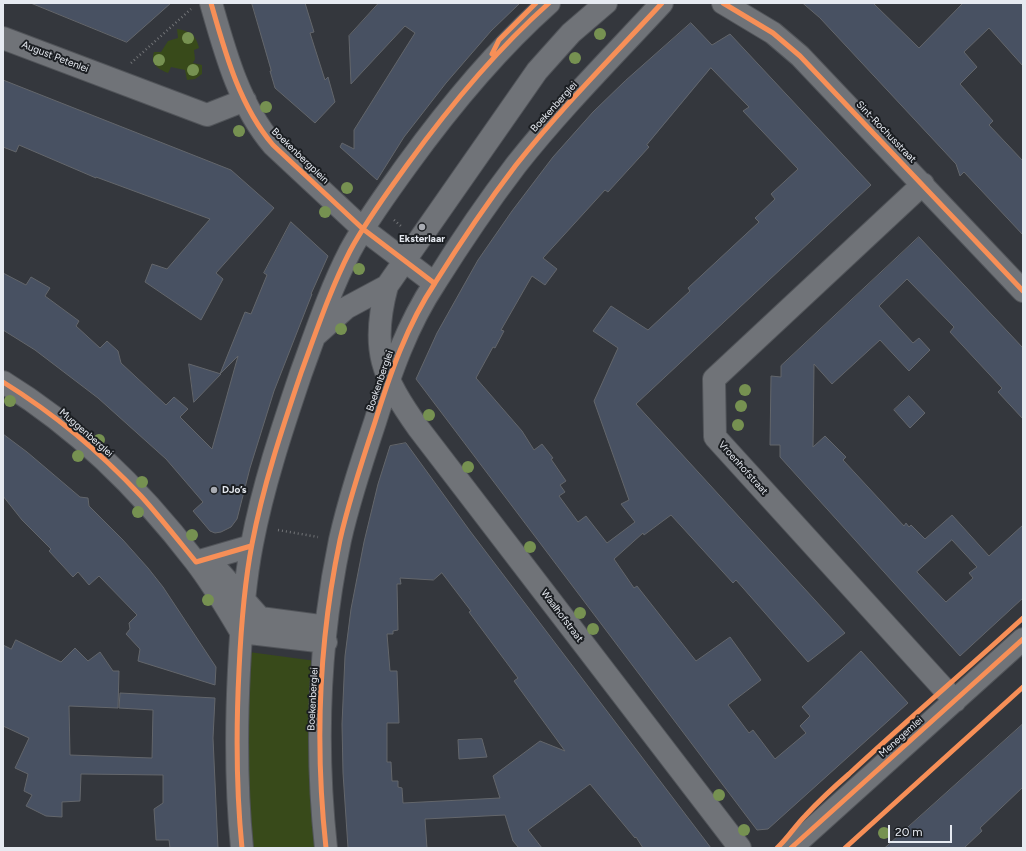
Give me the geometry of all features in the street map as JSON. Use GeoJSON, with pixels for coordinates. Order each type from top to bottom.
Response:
{"type":"FeatureCollection","features":[{"type":"Feature","properties":{"kind":"street"},"geometry":{"type":"LineString","coordinates":[[242,848],[237,772],[236,727],[241,632],[253,536],[274,458],[314,337],[338,276],[363,229],[384,198],[457,100],[501,50],[549,3]]}},
{"type":"Feature","properties":{"kind":"street"},"geometry":{"type":"LineString","coordinates":[[388,380],[382,357],[380,324],[381,308],[387,286],[537,71],[571,33],[606,3]]}},
{"type":"Feature","properties":{"kind":"street","name":"Boekenberglei"},"geometry":{"type":"LineString","coordinates":[[326,848],[322,815],[320,721],[326,635],[340,541],[354,486],[388,380],[415,316],[434,283],[485,207],[516,166],[576,96],[662,3]]}},
{"type":"Feature","properties":{"kind":"street","name":"Sint-Rochusstraat"},"geometry":{"type":"LineString","coordinates":[[723,3],[773,33],[788,44],[923,184],[1023,291]]}},
{"type":"Feature","properties":{"kind":"street","name":"Boekenbergplein"},"geometry":{"type":"LineString","coordinates":[[206,9],[253,119],[273,145],[363,229],[434,283]]}},
{"type":"Feature","properties":{"kind":"street","name":"August Petenlei"},"geometry":{"type":"LineString","coordinates":[[3,38],[110,78]]}},
{"type":"Feature","properties":{"kind":"street"},"geometry":{"type":"LineString","coordinates":[[110,78],[207,115],[244,100]]}},
{"type":"Feature","properties":{"kind":"street","name":"Vroenhofstraat"},"geometry":{"type":"LineString","coordinates":[[923,184],[714,379],[715,437],[954,701]]}},
{"type":"Feature","properties":{"kind":"street"},"geometry":{"type":"LineString","coordinates":[[314,337],[346,308],[387,286]]}},
{"type":"Feature","properties":{"kind":"street","name":"Waalhofstraat"},"geometry":{"type":"LineString","coordinates":[[388,380],[419,428],[740,848]]}},
{"type":"Feature","properties":{"kind":"street","name":"Muggenberglei"},"geometry":{"type":"LineString","coordinates":[[3,382],[52,416],[98,455],[141,496],[198,561],[241,632]]}},
{"type":"Feature","properties":{"kind":"street"},"geometry":{"type":"LineString","coordinates":[[198,561],[253,536]]}},
{"type":"Feature","properties":{"kind":"street","name":"Muggenberglei"},"geometry":{"type":"LineString","coordinates":[[198,561],[215,566],[260,618],[326,635]]}},
{"type":"Feature","properties":{"kind":"street"},"geometry":{"type":"LineString","coordinates":[[241,632],[326,635]]}},
{"type":"Feature","properties":{"kind":"street","name":"Menegemlei"},"geometry":{"type":"LineString","coordinates":[[791,848],[1023,639]]}},
{"type":"Feature","properties":{"kind":"path"},"geometry":{"type":"LineString","coordinates":[[110,78],[206,9]]}},
{"type":"Feature","properties":{"kind":"path"},"geometry":{"type":"LineString","coordinates":[[253,536],[340,541]]}},
{"type":"Feature","properties":{"kind":"green space"},"geometry":{"type":"Polygon","coordinates":[[[177,29],[192,34],[198,44],[199,48],[194,50],[195,59],[193,63],[202,65],[202,74],[195,79],[187,80],[185,70],[171,67],[168,73],[158,68],[154,63],[154,52],[161,52],[168,41],[178,38],[177,29]]]}},
{"type":"Feature","properties":{"kind":"green space"},"geometry":{"type":"Polygon","coordinates":[[[249,652],[316,661],[311,778],[317,848],[249,848],[246,826],[249,652]]]}},
{"type":"Feature","properties":{"kind":"building"},"geometry":{"type":"Polygon","coordinates":[[[31,3],[171,3],[127,42],[31,3]]]}},
{"type":"Feature","properties":{"kind":"building"},"geometry":{"type":"Polygon","coordinates":[[[252,3],[305,3],[314,32],[310,33],[325,80],[328,77],[335,102],[315,123],[275,88],[252,3]]]}},
{"type":"Feature","properties":{"kind":"building"},"geometry":{"type":"Polygon","coordinates":[[[379,3],[520,3],[491,31],[446,83],[404,137],[377,180],[340,147],[342,143],[354,149],[354,130],[415,33],[405,26],[351,84],[349,36],[379,3]]]}},
{"type":"Feature","properties":{"kind":"building"},"geometry":{"type":"Polygon","coordinates":[[[803,3],[873,3],[919,48],[963,3],[1023,3],[1023,66],[989,28],[964,52],[977,67],[960,84],[993,121],[989,125],[1023,161],[1023,235],[964,172],[960,176],[956,164],[820,18],[803,3]]]}},
{"type":"Feature","properties":{"kind":"building"},"geometry":{"type":"Polygon","coordinates":[[[691,23],[712,45],[730,34],[871,185],[636,404],[845,633],[808,662],[736,580],[733,583],[671,515],[644,535],[643,533],[614,559],[634,588],[637,586],[696,661],[730,637],[761,680],[728,705],[749,733],[753,730],[775,759],[806,733],[800,726],[810,716],[802,707],[861,651],[908,703],[768,829],[757,830],[416,379],[437,333],[478,260],[512,211],[553,157],[593,112],[625,81],[691,23]],[[711,68],[647,145],[649,147],[608,192],[605,190],[543,258],[557,269],[545,285],[532,276],[501,330],[504,331],[495,348],[493,347],[476,378],[522,431],[534,450],[542,444],[553,458],[551,459],[566,481],[560,485],[565,492],[559,496],[578,522],[586,516],[607,543],[635,522],[621,504],[629,500],[594,401],[618,348],[593,331],[611,306],[648,330],[690,291],[688,288],[759,222],[755,218],[775,199],[771,194],[798,169],[743,111],[749,107],[711,68]]]}},
{"type":"Feature","properties":{"kind":"building"},"geometry":{"type":"Polygon","coordinates":[[[3,80],[231,170],[274,208],[216,273],[223,279],[201,320],[145,282],[152,264],[167,269],[210,219],[96,178],[19,145],[16,152],[3,147],[3,80]]]}},
{"type":"Feature","properties":{"kind":"building"},"geometry":{"type":"Polygon","coordinates":[[[291,222],[328,256],[311,294],[274,391],[250,468],[237,519],[231,527],[215,533],[210,531],[193,511],[203,502],[166,459],[98,398],[35,350],[3,330],[3,273],[26,285],[31,277],[50,288],[45,296],[79,321],[76,326],[100,348],[107,341],[118,351],[121,363],[166,405],[174,397],[188,409],[180,417],[212,449],[238,356],[220,374],[245,312],[251,314],[267,275],[264,273],[291,222]]]}},
{"type":"Feature","properties":{"kind":"building"},"geometry":{"type":"Polygon","coordinates":[[[919,237],[1023,348],[1023,419],[998,392],[1002,388],[950,332],[954,327],[907,279],[879,306],[913,343],[919,338],[930,350],[909,371],[880,340],[832,384],[814,364],[813,447],[825,436],[846,457],[843,460],[904,526],[906,523],[909,527],[911,525],[925,539],[952,515],[989,556],[1023,525],[1023,598],[960,656],[780,457],[780,445],[770,445],[771,376],[781,377],[781,366],[919,237]],[[952,540],[917,572],[946,602],[973,578],[969,573],[977,567],[952,540]]]}},
{"type":"Feature","properties":{"kind":"building"},"geometry":{"type":"Polygon","coordinates":[[[189,364],[221,374],[194,402],[189,364]]]}},
{"type":"Feature","properties":{"kind":"building"},"geometry":{"type":"Polygon","coordinates":[[[909,396],[925,413],[910,428],[894,410],[909,396]]]}},
{"type":"Feature","properties":{"kind":"building"},"geometry":{"type":"Polygon","coordinates":[[[3,434],[27,452],[80,497],[88,498],[89,506],[148,568],[163,587],[216,667],[215,685],[138,661],[140,649],[126,634],[130,629],[129,623],[137,615],[99,576],[89,585],[78,572],[73,577],[49,551],[51,549],[22,520],[3,496],[3,434]]]}},
{"type":"Feature","properties":{"kind":"building"},"geometry":{"type":"Polygon","coordinates":[[[406,443],[470,531],[711,848],[643,848],[636,837],[635,838],[590,784],[528,830],[542,848],[519,848],[513,841],[505,815],[425,819],[427,848],[348,848],[343,773],[342,724],[345,656],[351,609],[364,542],[378,484],[390,446],[406,443]],[[442,573],[433,580],[400,578],[401,584],[397,584],[398,630],[393,631],[393,634],[387,634],[390,671],[397,671],[399,723],[387,723],[387,762],[391,762],[392,781],[398,781],[398,787],[402,788],[403,803],[500,798],[493,776],[540,741],[565,751],[514,681],[518,678],[469,612],[471,611],[442,573]]]}},
{"type":"Feature","properties":{"kind":"building"},"geometry":{"type":"Polygon","coordinates":[[[16,640],[61,662],[75,648],[88,661],[100,652],[113,671],[119,671],[118,708],[69,706],[70,755],[152,758],[153,710],[119,708],[120,693],[215,698],[213,738],[218,848],[170,848],[169,840],[156,840],[154,809],[163,803],[163,775],[81,774],[80,801],[62,802],[62,817],[46,816],[26,806],[32,795],[24,791],[28,774],[15,768],[29,738],[3,726],[3,645],[11,649],[16,640]]]}},
{"type":"Feature","properties":{"kind":"building"},"geometry":{"type":"Polygon","coordinates":[[[1023,724],[1023,787],[980,828],[982,831],[964,848],[885,848],[1023,724]]]}},
{"type":"Feature","properties":{"kind":"building"},"geometry":{"type":"Polygon","coordinates":[[[482,739],[487,757],[459,759],[458,740],[482,739]]]}},
{"type":"Feature","properties":{"kind":"cycle path"},"geometry":{"type":"LineString","coordinates":[[211,3],[234,77],[251,113],[273,145],[363,229],[434,283]]}},
{"type":"Feature","properties":{"kind":"cycle path"},"geometry":{"type":"LineString","coordinates":[[492,54],[499,40],[536,3]]}},
{"type":"Feature","properties":{"kind":"cycle path"},"geometry":{"type":"LineString","coordinates":[[242,848],[237,759],[237,715],[243,607],[247,575],[256,522],[267,479],[312,342],[350,251],[384,197],[456,101],[491,60],[549,3]]}},
{"type":"Feature","properties":{"kind":"cycle path"},"geometry":{"type":"LineString","coordinates":[[326,848],[320,733],[323,655],[327,616],[340,540],[352,495],[400,350],[416,316],[435,283],[474,223],[516,165],[569,103],[662,3]]}},
{"type":"Feature","properties":{"kind":"cycle path"},"geometry":{"type":"LineString","coordinates":[[723,3],[773,33],[800,56],[1023,291]]}},
{"type":"Feature","properties":{"kind":"cycle path"},"geometry":{"type":"LineString","coordinates":[[3,382],[58,420],[110,464],[148,504],[196,562],[251,546]]}},
{"type":"Feature","properties":{"kind":"cycle path"},"geometry":{"type":"LineString","coordinates":[[777,848],[801,820],[832,789],[1023,618]]}},
{"type":"Feature","properties":{"kind":"cycle path"},"geometry":{"type":"LineString","coordinates":[[791,848],[1023,639]]}},
{"type":"Feature","properties":{"kind":"cycle path"},"geometry":{"type":"LineString","coordinates":[[845,848],[1023,687]]}},
{"type":"Feature","properties":{"kind":"place","name":"Eksterlaar"},"geometry":{"type":"Point","coordinates":[422,227]}},
{"type":"Feature","properties":{"kind":"place","name":"DJo’s"},"geometry":{"type":"Point","coordinates":[214,490]}}]}
